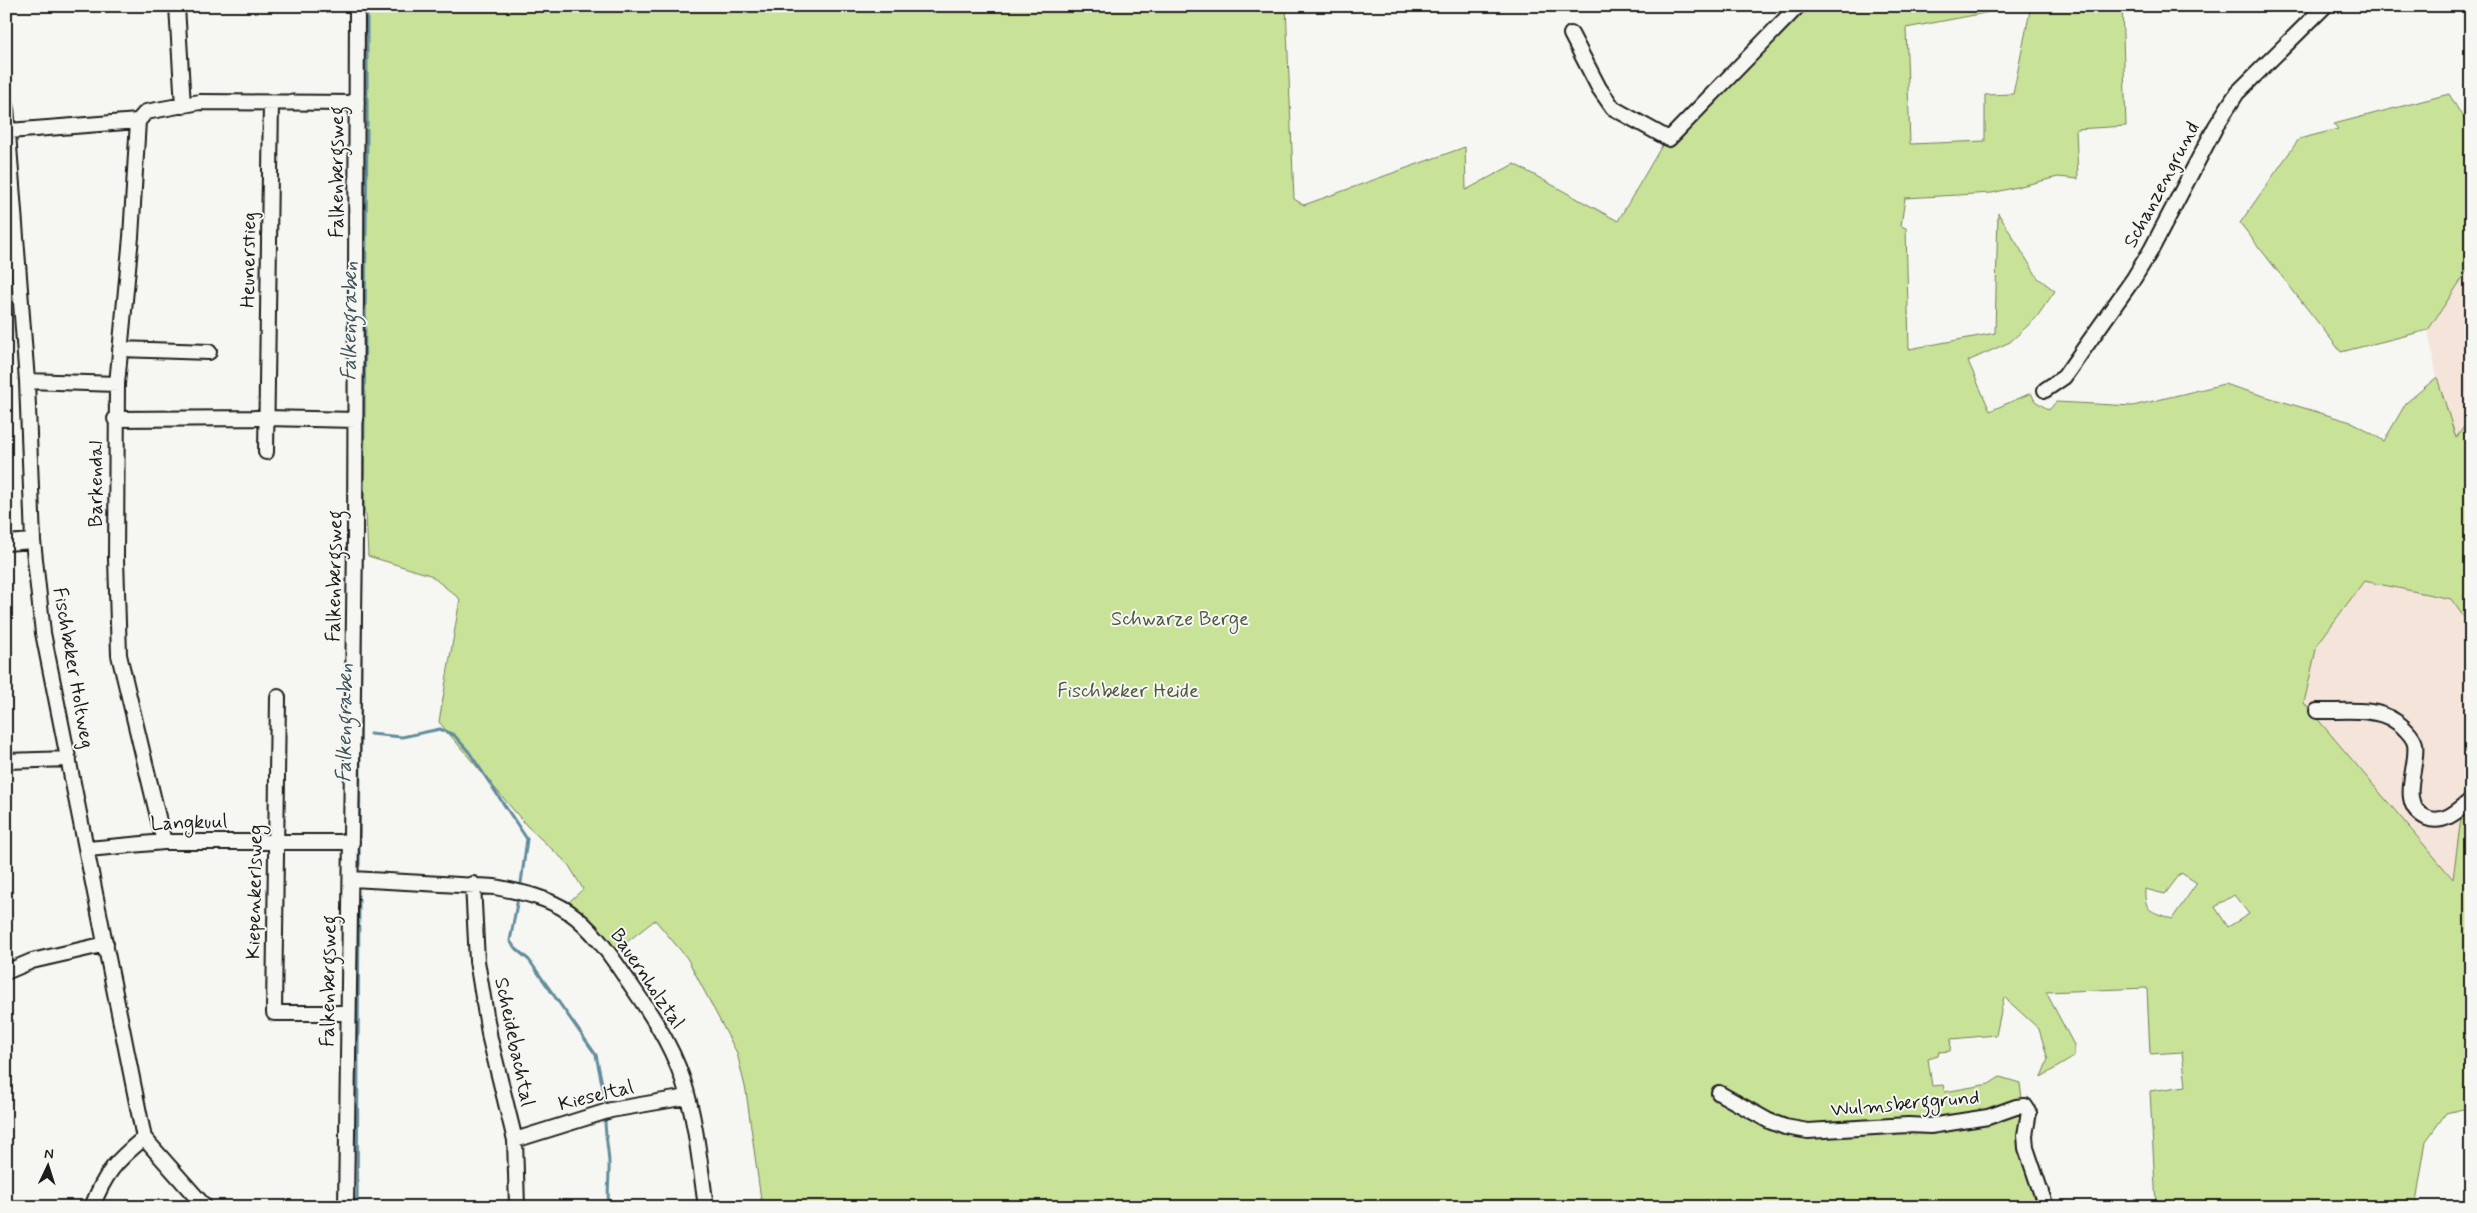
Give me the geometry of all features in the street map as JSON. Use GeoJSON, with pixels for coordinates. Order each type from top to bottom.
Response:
{"type":"FeatureCollection","features":[{"type":"Feature","properties":{"kind":"street"},"geometry":{"type":"LineString","coordinates":[[177,6],[182,106]]}},
{"type":"Feature","properties":{"kind":"street","name":"Falkenbergsweg"},"geometry":{"type":"LineString","coordinates":[[346,1207],[348,1013],[352,879],[357,6]]}},
{"type":"Feature","properties":{"kind":"street"},"geometry":{"type":"LineString","coordinates":[[1570,34],[1599,88],[1613,108],[1669,139],[1798,6]]}},
{"type":"Feature","properties":{"kind":"street","name":"Schanzengrund"},"geometry":{"type":"LineString","coordinates":[[2045,390],[2064,377],[2142,265],[2216,126],[2237,93],[2326,6]]}},
{"type":"Feature","properties":{"kind":"street"},"geometry":{"type":"LineString","coordinates":[[9,131],[138,121],[146,112],[200,102],[357,103]]}},
{"type":"Feature","properties":{"kind":"street","name":"Heunerstieg"},"geometry":{"type":"LineString","coordinates":[[266,452],[271,103]]}},
{"type":"Feature","properties":{"kind":"street","name":"Fischbeker Holtweg"},"geometry":{"type":"LineString","coordinates":[[6,108],[9,131],[10,230],[27,381],[33,541],[43,633],[88,849],[144,1138]]}},
{"type":"Feature","properties":{"kind":"street","name":"Barkendal"},"geometry":{"type":"LineString","coordinates":[[138,121],[131,237],[115,419],[119,655],[164,842]]}},
{"type":"Feature","properties":{"kind":"street"},"geometry":{"type":"LineString","coordinates":[[120,349],[210,352]]}},
{"type":"Feature","properties":{"kind":"street"},"geometry":{"type":"LineString","coordinates":[[27,381],[117,384]]}},
{"type":"Feature","properties":{"kind":"street"},"geometry":{"type":"LineString","coordinates":[[115,419],[266,418],[356,420]]}},
{"type":"Feature","properties":{"kind":"street"},"geometry":{"type":"LineString","coordinates":[[6,543],[33,541]]}},
{"type":"Feature","properties":{"kind":"street","name":"Kiepenkerlsweg"},"geometry":{"type":"LineString","coordinates":[[278,697],[274,1012],[348,1013]]}},
{"type":"Feature","properties":{"kind":"street"},"geometry":{"type":"LineString","coordinates":[[2317,711],[2379,713],[2395,720],[2415,744],[2411,794],[2415,808],[2429,819],[2447,817],[2471,800]]}},
{"type":"Feature","properties":{"kind":"street"},"geometry":{"type":"LineString","coordinates":[[6,761],[69,759]]}},
{"type":"Feature","properties":{"kind":"street","name":"Langkuul"},"geometry":{"type":"LineString","coordinates":[[88,849],[164,842],[352,842]]}},
{"type":"Feature","properties":{"kind":"street","name":"Bauernholztal"},"geometry":{"type":"LineString","coordinates":[[352,879],[473,884],[517,891],[556,904],[579,921],[617,964],[651,1012],[672,1052],[687,1097],[706,1207]]}},
{"type":"Feature","properties":{"kind":"street","name":"Scheidebachtal"},"geometry":{"type":"LineString","coordinates":[[473,884],[478,961],[490,1039],[515,1140],[516,1207]]}},
{"type":"Feature","properties":{"kind":"street"},"geometry":{"type":"LineString","coordinates":[[6,972],[32,961],[106,944]]}},
{"type":"Feature","properties":{"kind":"street","name":"Wulmsberggrund"},"geometry":{"type":"LineString","coordinates":[[1719,1093],[1769,1122],[1808,1131],[1908,1125],[1930,1126],[1988,1117],[2016,1107],[2025,1106],[2029,1112],[2025,1135],[2026,1148],[2046,1207]]}},
{"type":"Feature","properties":{"kind":"street","name":"Kieseltal"},"geometry":{"type":"LineString","coordinates":[[515,1140],[611,1110],[687,1097]]}},
{"type":"Feature","properties":{"kind":"street"},"geometry":{"type":"LineString","coordinates":[[92,1207],[105,1175],[124,1154],[144,1138],[205,1207]]}},
{"type":"Feature","properties":{"kind":"shaded area"},"geometry":{"type":"Polygon","coordinates":[[[2471,265],[2471,417],[2456,439],[2437,377],[2428,330],[2471,265]]]}},
{"type":"Feature","properties":{"kind":"shaded area"},"geometry":{"type":"Polygon","coordinates":[[[2364,581],[2451,599],[2471,627],[2471,742],[2454,880],[2304,703],[2317,645],[2364,581]]]}},
{"type":"Feature","properties":{"kind":"green space","name":"Schwarze Berge"},"geometry":{"type":"Polygon","coordinates":[[[361,6],[1286,6],[1294,199],[1304,205],[1465,147],[1466,190],[1514,164],[1618,221],[1664,142],[1794,6],[2022,6],[1906,28],[1910,144],[1985,141],[1985,95],[2013,94],[2031,6],[2122,6],[2126,126],[2076,129],[2078,179],[2058,177],[1992,193],[1905,198],[1901,226],[1906,228],[1909,349],[1995,333],[1998,213],[2038,278],[2055,291],[2036,318],[2010,342],[1968,361],[1990,411],[2031,393],[2035,401],[2049,410],[2056,402],[2133,406],[2224,384],[2354,423],[2384,441],[2406,403],[2437,377],[2456,438],[2471,417],[2471,627],[2451,599],[2364,581],[2317,645],[2304,703],[2453,879],[2471,742],[2471,1107],[2446,1113],[2426,1141],[2416,1202],[2407,1207],[2181,1207],[2180,1201],[2156,1207],[2150,1091],[2186,1086],[2182,1052],[2150,1054],[2147,988],[2046,992],[2074,1045],[2074,1057],[2041,1077],[2048,1059],[2039,1029],[2004,997],[1996,1035],[1951,1039],[1950,1051],[1939,1052],[1938,1056],[1928,1059],[1932,1086],[1943,1085],[1945,1092],[1989,1084],[2000,1077],[2020,1083],[2026,1130],[2046,1207],[762,1207],[746,1091],[737,1053],[687,958],[655,920],[614,952],[568,903],[583,889],[568,864],[527,826],[439,722],[460,599],[430,575],[368,556],[366,514],[359,514],[361,6]],[[2181,873],[2165,894],[2145,889],[2146,903],[2151,910],[2172,919],[2197,883],[2181,873]],[[2234,895],[2215,907],[2228,927],[2249,914],[2234,895]]]}},
{"type":"Feature","properties":{"kind":"green space"},"geometry":{"type":"Polygon","coordinates":[[[2449,94],[2471,131],[2471,265],[2428,330],[2341,352],[2240,223],[2299,139],[2338,129],[2334,124],[2449,94]]]}},
{"type":"Feature","properties":{"kind":"waterway","name":"Falkengraben"},"geometry":{"type":"LineString","coordinates":[[367,6],[367,126]]}},
{"type":"Feature","properties":{"kind":"waterway","name":"Falkengraben"},"geometry":{"type":"LineString","coordinates":[[363,512],[367,130]]}},
{"type":"Feature","properties":{"kind":"waterway","name":"Falkengraben"},"geometry":{"type":"LineString","coordinates":[[359,865],[362,552]]}},
{"type":"Feature","properties":{"kind":"waterway"},"geometry":{"type":"LineString","coordinates":[[370,734],[402,737],[440,729],[454,735],[469,752],[527,839],[521,883]]}},
{"type":"Feature","properties":{"kind":"waterway"},"geometry":{"type":"LineString","coordinates":[[518,898],[510,941],[529,960],[596,1055],[606,1103]]}},
{"type":"Feature","properties":{"kind":"waterway","name":"Falkengraben"},"geometry":{"type":"LineString","coordinates":[[357,1207],[359,899]]}},
{"type":"Feature","properties":{"kind":"waterway"},"geometry":{"type":"LineString","coordinates":[[605,1120],[609,1165],[609,1207]]}},
{"type":"Feature","properties":{"kind":"park label","name":"Fischbeker Heide"},"geometry":{"type":"Point","coordinates":[1128,691]}}]}
